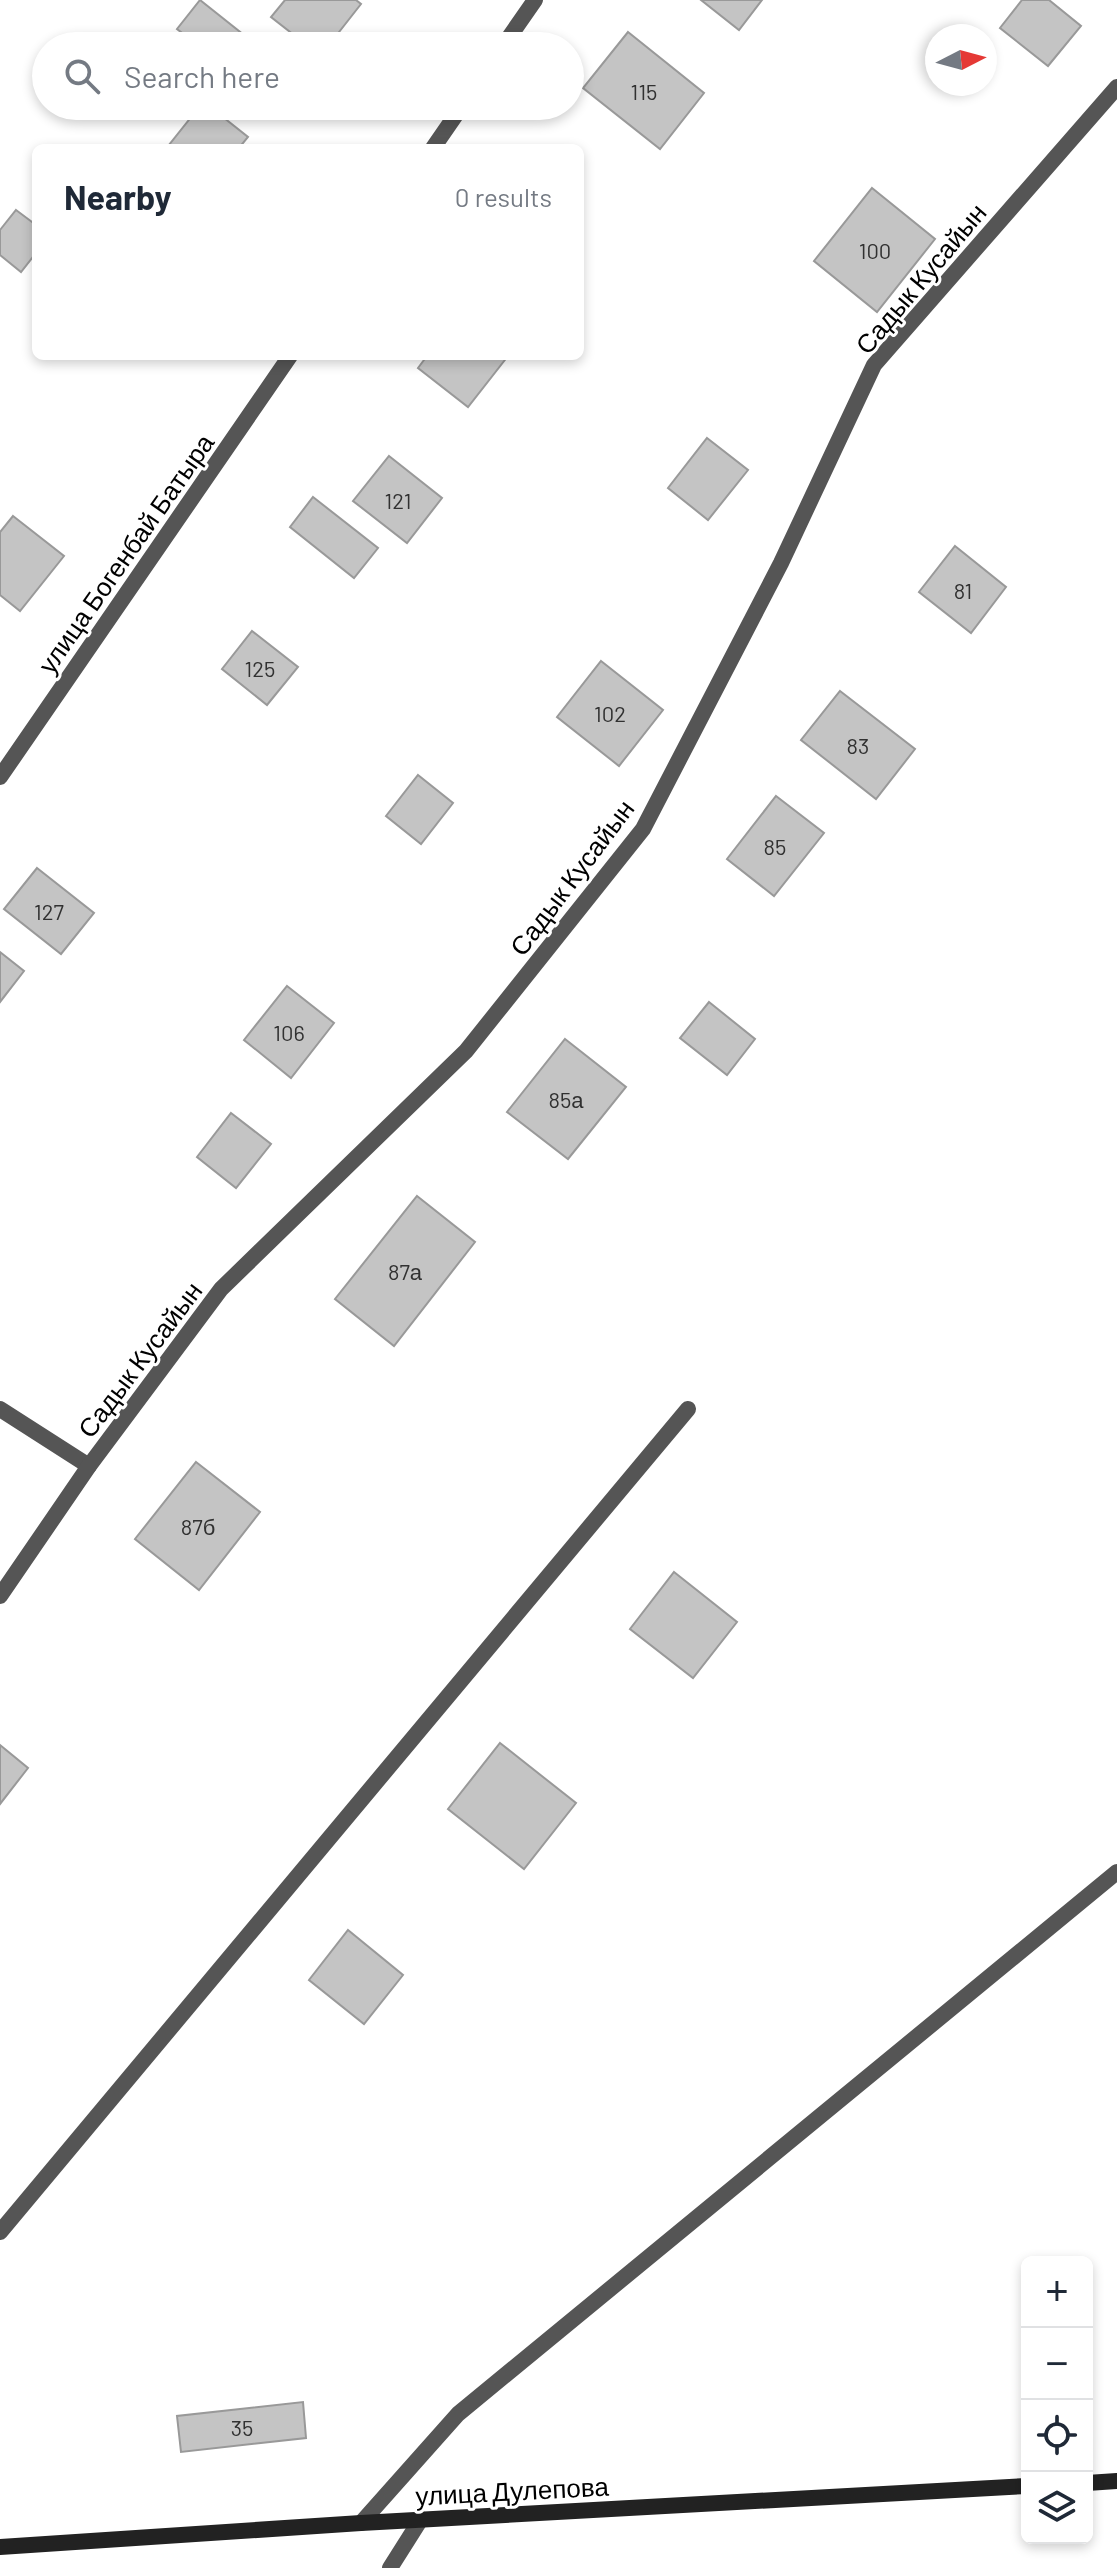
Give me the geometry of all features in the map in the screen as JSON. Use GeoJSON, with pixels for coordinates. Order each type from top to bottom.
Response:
{"type":"FeatureCollection","features":[{"type":"Feature","properties":{"kind":"street"},"geometry":{"type":"LineString","coordinates":[[513,32],[535,0]]}},
{"type":"Feature","properties":{"kind":"street","name":"Садык Кусайын"},"geometry":{"type":"LineString","coordinates":[[0,1596],[89,1466],[221,1289],[466,1051],[643,829],[781,563],[874,365],[1117,87]]}},
{"type":"Feature","properties":{"kind":"street"},"geometry":{"type":"LineString","coordinates":[[436,144],[452,120]]}},
{"type":"Feature","properties":{"kind":"street","name":"улица Богенбай Батыра"},"geometry":{"type":"LineString","coordinates":[[0,777],[287,360]]}},
{"type":"Feature","properties":{"kind":"street"},"geometry":{"type":"LineString","coordinates":[[0,1409],[89,1466]]}},
{"type":"Feature","properties":{"kind":"street"},"geometry":{"type":"LineString","coordinates":[[0,2232],[688,1409]]}},
{"type":"Feature","properties":{"kind":"street"},"geometry":{"type":"LineString","coordinates":[[361,2523],[458,2414],[1117,1872]]}},
{"type":"Feature","properties":{"kind":"street"},"geometry":{"type":"LineString","coordinates":[[1093,2483],[1117,2481]]}},
{"type":"Feature","properties":{"kind":"street","name":"улица Дулепова"},"geometry":{"type":"LineString","coordinates":[[0,2547],[421,2519],[1021,2486]]}},
{"type":"Feature","properties":{"kind":"street"},"geometry":{"type":"LineString","coordinates":[[390,2568],[421,2519]]}},
{"type":"Feature","properties":{"kind":"building"},"geometry":{"type":"Polygon","coordinates":[[[200,0],[240,32],[181,32],[177,29],[200,0]]]}},
{"type":"Feature","properties":{"kind":"building"},"geometry":{"type":"Polygon","coordinates":[[[285,0],[356,0],[361,4],[339,32],[290,32],[271,17],[285,0]]]}},
{"type":"Feature","properties":{"kind":"building"},"geometry":{"type":"Polygon","coordinates":[[[701,0],[762,0],[739,30],[701,0]]]}},
{"type":"Feature","properties":{"kind":"building"},"geometry":{"type":"Polygon","coordinates":[[[1022,0],[1049,0],[1081,26],[1048,66],[1000,28],[1022,0]]]}},
{"type":"Feature","properties":{"kind":"building"},"geometry":{"type":"Polygon","coordinates":[[[628,32],[704,93],[660,149],[584,87],[628,32]]]}},
{"type":"Feature","properties":{"kind":"building"},"geometry":{"type":"Polygon","coordinates":[[[189,120],[227,120],[248,137],[242,144],[170,144],[189,120]]]}},
{"type":"Feature","properties":{"kind":"building"},"geometry":{"type":"Polygon","coordinates":[[[872,188],[935,239],[877,312],[814,261],[872,188]]]}},
{"type":"Feature","properties":{"kind":"building"},"geometry":{"type":"Polygon","coordinates":[[[16,210],[32,222],[32,258],[21,272],[0,255],[0,230],[16,210]]]}},
{"type":"Feature","properties":{"kind":"building"},"geometry":{"type":"Polygon","coordinates":[[[424,360],[505,360],[468,407],[418,368],[424,360]]]}},
{"type":"Feature","properties":{"kind":"building"},"geometry":{"type":"Polygon","coordinates":[[[707,438],[748,470],[708,520],[668,488],[707,438]]]}},
{"type":"Feature","properties":{"kind":"building"},"geometry":{"type":"Polygon","coordinates":[[[389,456],[442,498],[407,543],[353,501],[389,456]]]}},
{"type":"Feature","properties":{"kind":"building"},"geometry":{"type":"Polygon","coordinates":[[[313,497],[378,548],[354,578],[290,527],[313,497]]]}},
{"type":"Feature","properties":{"kind":"building"},"geometry":{"type":"Polygon","coordinates":[[[13,516],[64,556],[20,611],[0,595],[0,532],[13,516]]]}},
{"type":"Feature","properties":{"kind":"building"},"geometry":{"type":"Polygon","coordinates":[[[955,546],[1006,587],[971,633],[919,592],[955,546]]]}},
{"type":"Feature","properties":{"kind":"building"},"geometry":{"type":"Polygon","coordinates":[[[252,631],[298,667],[267,705],[222,669],[252,631]]]}},
{"type":"Feature","properties":{"kind":"building"},"geometry":{"type":"Polygon","coordinates":[[[601,661],[663,710],[619,766],[557,717],[601,661]]]}},
{"type":"Feature","properties":{"kind":"building"},"geometry":{"type":"Polygon","coordinates":[[[840,691],[915,749],[876,799],[801,740],[840,691]]]}},
{"type":"Feature","properties":{"kind":"building"},"geometry":{"type":"Polygon","coordinates":[[[418,775],[453,803],[421,844],[386,816],[418,775]]]}},
{"type":"Feature","properties":{"kind":"building"},"geometry":{"type":"Polygon","coordinates":[[[776,796],[824,833],[774,896],[727,859],[776,796]]]}},
{"type":"Feature","properties":{"kind":"building"},"geometry":{"type":"Polygon","coordinates":[[[37,868],[94,913],[61,954],[4,909],[37,868]]]}},
{"type":"Feature","properties":{"kind":"building"},"geometry":{"type":"Polygon","coordinates":[[[0,952],[24,971],[0,1002],[0,952]]]}},
{"type":"Feature","properties":{"kind":"building"},"geometry":{"type":"Polygon","coordinates":[[[287,986],[334,1023],[291,1078],[244,1040],[287,986]]]}},
{"type":"Feature","properties":{"kind":"building"},"geometry":{"type":"Polygon","coordinates":[[[709,1002],[755,1039],[727,1075],[680,1038],[709,1002]]]}},
{"type":"Feature","properties":{"kind":"building"},"geometry":{"type":"Polygon","coordinates":[[[565,1039],[626,1087],[568,1159],[507,1112],[565,1039]]]}},
{"type":"Feature","properties":{"kind":"building"},"geometry":{"type":"Polygon","coordinates":[[[231,1113],[271,1144],[236,1188],[197,1157],[231,1113]]]}},
{"type":"Feature","properties":{"kind":"building"},"geometry":{"type":"Polygon","coordinates":[[[417,1196],[475,1242],[394,1346],[335,1299],[417,1196]]]}},
{"type":"Feature","properties":{"kind":"building"},"geometry":{"type":"Polygon","coordinates":[[[196,1462],[260,1512],[199,1590],[135,1539],[196,1462]]]}},
{"type":"Feature","properties":{"kind":"building"},"geometry":{"type":"Polygon","coordinates":[[[674,1572],[737,1622],[693,1678],[630,1629],[674,1572]]]}},
{"type":"Feature","properties":{"kind":"building"},"geometry":{"type":"Polygon","coordinates":[[[500,1743],[576,1803],[524,1869],[448,1809],[500,1743]]]}},
{"type":"Feature","properties":{"kind":"building"},"geometry":{"type":"Polygon","coordinates":[[[0,1745],[28,1768],[0,1804],[0,1745]]]}},
{"type":"Feature","properties":{"kind":"building"},"geometry":{"type":"Polygon","coordinates":[[[348,1930],[403,1975],[364,2024],[309,1980],[348,1930]]]}},
{"type":"Feature","properties":{"kind":"building"},"geometry":{"type":"Polygon","coordinates":[[[303,2402],[306,2438],[181,2452],[177,2416],[303,2402]]]}}]}
